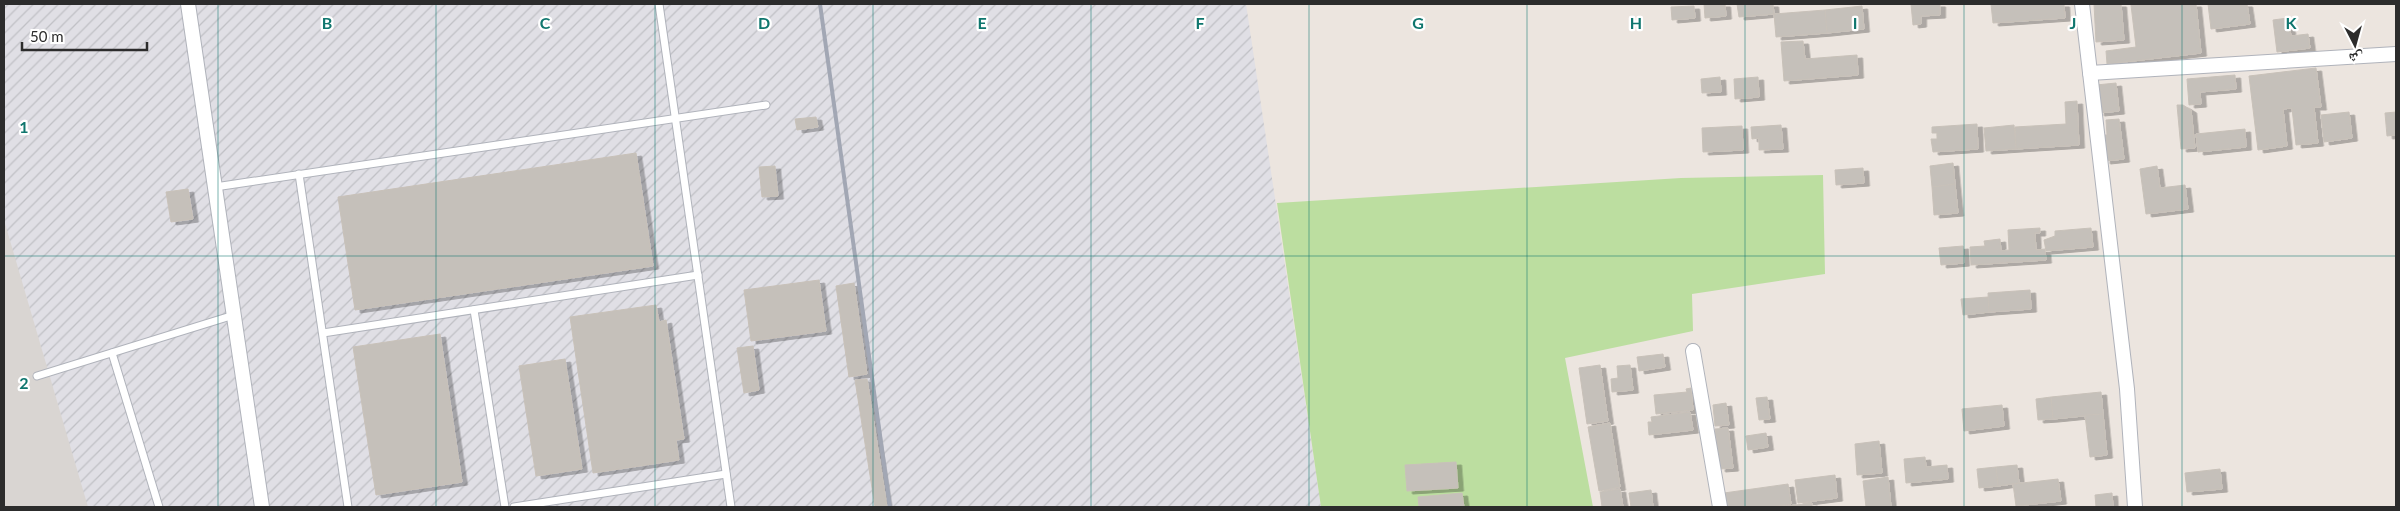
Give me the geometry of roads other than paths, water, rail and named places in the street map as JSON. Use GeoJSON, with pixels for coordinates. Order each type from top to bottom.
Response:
{"type":"FeatureCollection","features":[{"type":"Feature","properties":{"kind":"street"},"geometry":{"type":"LineString","coordinates":[[188,4],[262,507]]}},
{"type":"Feature","properties":{"kind":"street"},"geometry":{"type":"LineString","coordinates":[[2082,4],[2127,389],[2135,507]]}},
{"type":"Feature","properties":{"kind":"street"},"geometry":{"type":"LineString","coordinates":[[2090,73],[2396,54]]}},
{"type":"Feature","properties":{"kind":"street"},"geometry":{"type":"LineString","coordinates":[[1693,351],[1720,507]]}},
{"type":"Feature","properties":{"kind":"lane"},"geometry":{"type":"LineString","coordinates":[[659,4],[731,507]]}},
{"type":"Feature","properties":{"kind":"lane"},"geometry":{"type":"LineString","coordinates":[[215,186],[766,104]]}},
{"type":"Feature","properties":{"kind":"lane"},"geometry":{"type":"LineString","coordinates":[[300,174],[348,507]]}},
{"type":"Feature","properties":{"kind":"lane"},"geometry":{"type":"LineString","coordinates":[[323,333],[698,275]]}},
{"type":"Feature","properties":{"kind":"lane"},"geometry":{"type":"LineString","coordinates":[[474,310],[505,507]]}},
{"type":"Feature","properties":{"kind":"lane"},"geometry":{"type":"LineString","coordinates":[[37,376],[234,315]]}},
{"type":"Feature","properties":{"kind":"lane"},"geometry":{"type":"LineString","coordinates":[[112,353],[159,507]]}},
{"type":"Feature","properties":{"kind":"lane"},"geometry":{"type":"LineString","coordinates":[[514,507],[726,474]]}},
{"type":"Feature","properties":{"kind":"railway"},"geometry":{"type":"LineString","coordinates":[[820,4],[890,507]]}}]}
